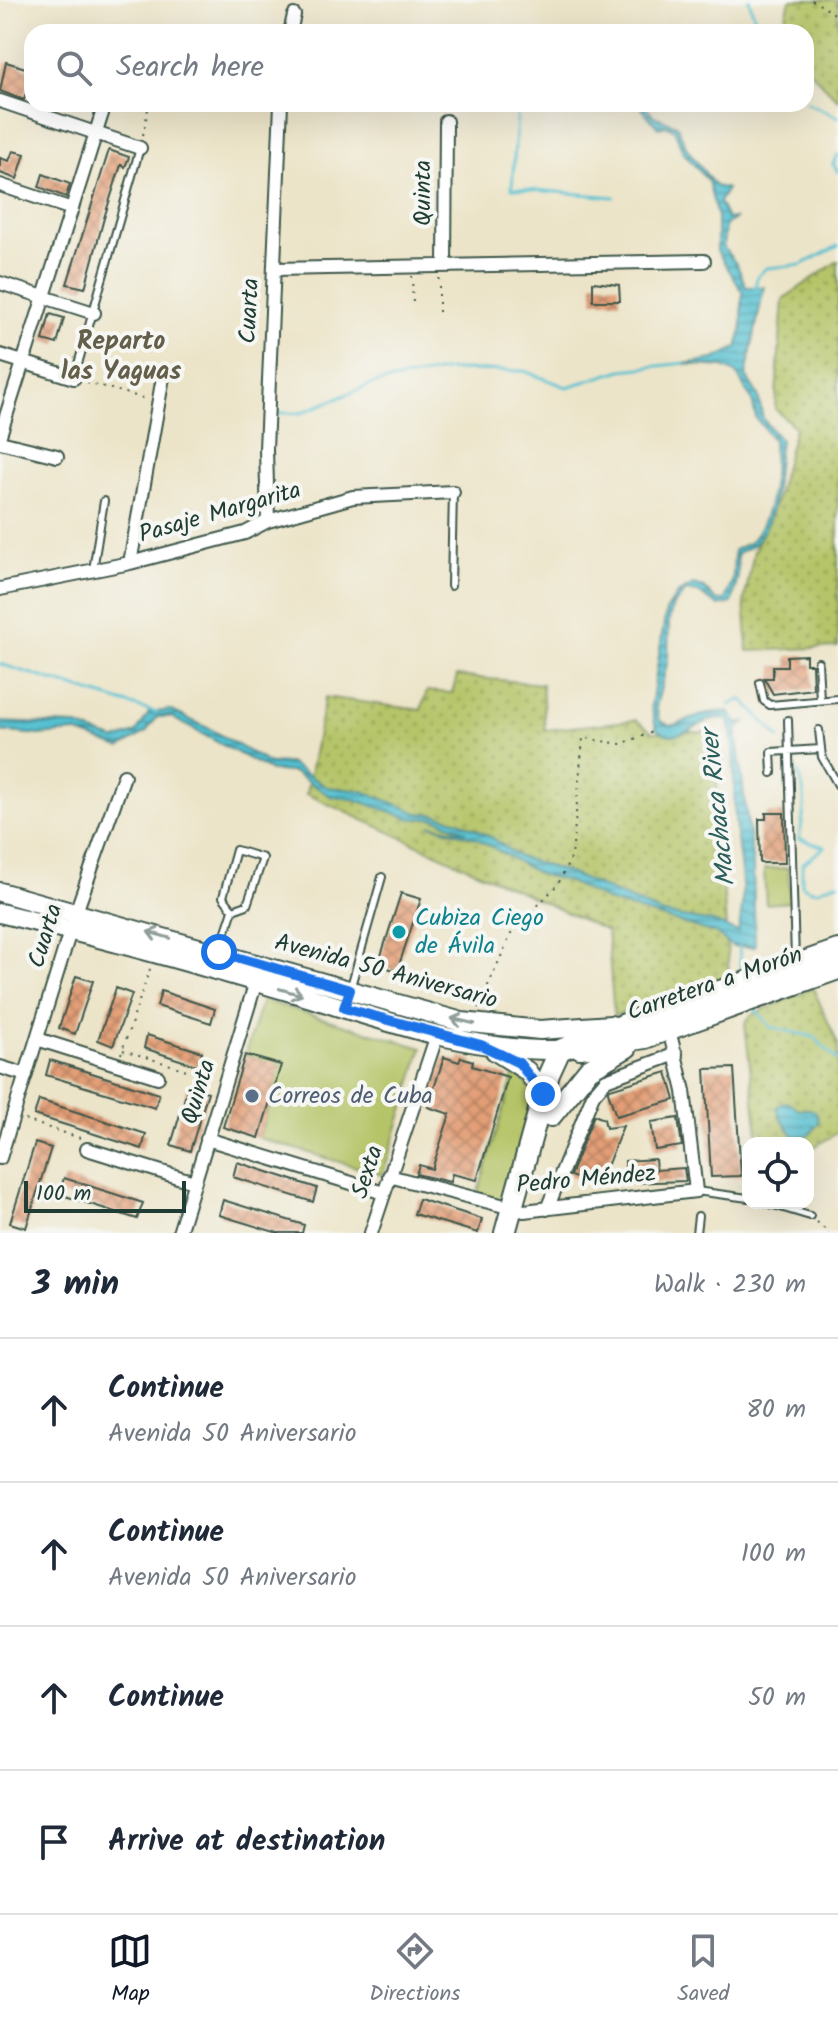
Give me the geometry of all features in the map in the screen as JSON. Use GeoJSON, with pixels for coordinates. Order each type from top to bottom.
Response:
{"type":"FeatureCollection","features":[{"type":"Feature","properties":{"kind":"main road","name":"Avenida 50 Aniversario"},"geometry":{"type":"LineString","coordinates":[[0,892],[219,952],[258,973]]}},
{"type":"Feature","properties":{"kind":"main road","name":"Avenida 50 Aniversario"},"geometry":{"type":"LineString","coordinates":[[0,913],[155,953],[258,973],[347,999],[472,1023],[540,1030],[625,1024]]}},
{"type":"Feature","properties":{"kind":"main road","name":"Carretera a Morón"},"geometry":{"type":"LineString","coordinates":[[560,1050],[645,1038],[669,1030],[797,973],[838,950]]}},
{"type":"Feature","properties":{"kind":"main road","name":"Carretera a Morón"},"geometry":{"type":"LineString","coordinates":[[797,973],[838,969]]}},
{"type":"Feature","properties":{"kind":"main road","name":"Carretera a Morón"},"geometry":{"type":"LineString","coordinates":[[560,1050],[625,1024],[744,994]]}},
{"type":"Feature","properties":{"kind":"main road","name":"Avenida 50 Aniversario"},"geometry":{"type":"LineString","coordinates":[[347,999],[437,1035],[481,1045],[560,1050]]}},
{"type":"Feature","properties":{"kind":"main road"},"geometry":{"type":"LineString","coordinates":[[505,1233],[518,1211],[551,1116],[563,1066],[560,1050],[540,1030]]}},
{"type":"Feature","properties":{"kind":"main road"},"geometry":{"type":"LineString","coordinates":[[551,1116],[589,1069],[645,1038]]}},
{"type":"Feature","properties":{"kind":"main road"},"geometry":{"type":"LineString","coordinates":[[481,1045],[519,1063],[543,1094]]}},
{"type":"Feature","properties":{"kind":"main road"},"geometry":{"type":"LineString","coordinates":[[518,1233],[518,1211],[543,1094],[560,1050]]}},
{"type":"Feature","properties":{"kind":"street"},"geometry":{"type":"LineString","coordinates":[[292,24],[294,15]]}},
{"type":"Feature","properties":{"kind":"street"},"geometry":{"type":"LineString","coordinates":[[0,101],[24,109]]}},
{"type":"Feature","properties":{"kind":"street"},"geometry":{"type":"LineString","coordinates":[[33,112],[140,148]]}},
{"type":"Feature","properties":{"kind":"street"},"geometry":{"type":"LineString","coordinates":[[0,435],[103,112]]}},
{"type":"Feature","properties":{"kind":"street","name":"Cuarta"},"geometry":{"type":"LineString","coordinates":[[268,521],[266,449],[281,112]]}},
{"type":"Feature","properties":{"kind":"street","name":"Quinta"},"geometry":{"type":"LineString","coordinates":[[442,266],[446,121]]}},
{"type":"Feature","properties":{"kind":"street"},"geometry":{"type":"LineString","coordinates":[[0,185],[72,209]]}},
{"type":"Feature","properties":{"kind":"street"},"geometry":{"type":"LineString","coordinates":[[274,269],[704,261]]}},
{"type":"Feature","properties":{"kind":"street"},"geometry":{"type":"LineString","coordinates":[[0,283],[94,313]]}},
{"type":"Feature","properties":{"kind":"street"},"geometry":{"type":"LineString","coordinates":[[0,355],[74,378]]}},
{"type":"Feature","properties":{"kind":"street"},"geometry":{"type":"LineString","coordinates":[[130,563],[163,377]]}},
{"type":"Feature","properties":{"kind":"street"},"geometry":{"type":"LineString","coordinates":[[0,442],[57,456]]}},
{"type":"Feature","properties":{"kind":"street","name":"Pasaje Margarita"},"geometry":{"type":"LineString","coordinates":[[0,589],[130,563],[245,533],[268,521],[353,497],[453,492]]}},
{"type":"Feature","properties":{"kind":"street","name":"Cuarta"},"geometry":{"type":"LineString","coordinates":[[0,1155],[70,930],[124,776]]}},
{"type":"Feature","properties":{"kind":"street","name":"Quinta"},"geometry":{"type":"LineString","coordinates":[[180,1231],[258,973]]}},
{"type":"Feature","properties":{"kind":"street"},"geometry":{"type":"LineString","coordinates":[[669,1030],[676,1054],[696,1191]]}},
{"type":"Feature","properties":{"kind":"street","name":"Sexta"},"geometry":{"type":"LineString","coordinates":[[371,1233],[437,1035]]}},
{"type":"Feature","properties":{"kind":"street"},"geometry":{"type":"LineString","coordinates":[[37,1039],[158,1077]]}},
{"type":"Feature","properties":{"kind":"street"},"geometry":{"type":"LineString","coordinates":[[547,1209],[593,1095],[606,1080],[676,1054]]}},
{"type":"Feature","properties":{"kind":"street"},"geometry":{"type":"LineString","coordinates":[[0,1067],[26,1075]]}},
{"type":"Feature","properties":{"kind":"street"},"geometry":{"type":"LineString","coordinates":[[207,1139],[384,1193]]}},
{"type":"Feature","properties":{"kind":"street"},"geometry":{"type":"LineString","coordinates":[[87,1149],[194,1182]]}},
{"type":"Feature","properties":{"kind":"street","name":"Pedro Méndez"},"geometry":{"type":"LineString","coordinates":[[389,1176],[518,1211],[696,1191]]}},
{"type":"Feature","properties":{"kind":"street"},"geometry":{"type":"LineString","coordinates":[[180,1231],[195,1233]]}},
{"type":"Feature","properties":{"kind":"lane"},"geometry":{"type":"LineString","coordinates":[[74,378],[140,148]]}},
{"type":"Feature","properties":{"kind":"lane"},"geometry":{"type":"LineString","coordinates":[[451,586],[453,492]]}},
{"type":"Feature","properties":{"kind":"lane"},"geometry":{"type":"LineString","coordinates":[[93,570],[104,501]]}},
{"type":"Feature","properties":{"kind":"lane"},"geometry":{"type":"LineString","coordinates":[[818,662],[820,700]]}},
{"type":"Feature","properties":{"kind":"lane"},"geometry":{"type":"LineString","coordinates":[[760,683],[764,701],[770,705],[838,699]]}},
{"type":"Feature","properties":{"kind":"lane"},"geometry":{"type":"LineString","coordinates":[[788,720],[797,973]]}},
{"type":"Feature","properties":{"kind":"lane"},"geometry":{"type":"LineString","coordinates":[[819,730],[821,749],[838,785]]}},
{"type":"Feature","properties":{"kind":"lane"},"geometry":{"type":"LineString","coordinates":[[772,773],[771,752],[821,749]]}},
{"type":"Feature","properties":{"kind":"lane"},"geometry":{"type":"LineString","coordinates":[[236,850],[263,858],[247,905],[233,910],[223,897],[236,850]]}},
{"type":"Feature","properties":{"kind":"lane"},"geometry":{"type":"LineString","coordinates":[[347,999],[382,877]]}},
{"type":"Feature","properties":{"kind":"lane"},"geometry":{"type":"LineString","coordinates":[[219,952],[233,910]]}},
{"type":"Feature","properties":{"kind":"lane"},"geometry":{"type":"LineString","coordinates":[[696,1191],[742,1197]]}},
{"type":"Feature","properties":{"kind":"lane"},"geometry":{"type":"LineString","coordinates":[[787,1209],[810,1216]]}},
{"type":"Feature","properties":{"kind":"lane"},"geometry":{"type":"LineString","coordinates":[[696,1233],[698,1216]]}},
{"type":"Feature","properties":{"kind":"path"},"geometry":{"type":"LineString","coordinates":[[812,0],[838,16]]}},
{"type":"Feature","properties":{"kind":"path"},"geometry":{"type":"LineString","coordinates":[[140,148],[147,112]]}},
{"type":"Feature","properties":{"kind":"path"},"geometry":{"type":"LineString","coordinates":[[412,266],[413,303]]}},
{"type":"Feature","properties":{"kind":"path"},"geometry":{"type":"LineString","coordinates":[[439,313],[442,266]]}},
{"type":"Feature","properties":{"kind":"path"},"geometry":{"type":"LineString","coordinates":[[74,378],[158,402]]}},
{"type":"Feature","properties":{"kind":"path"},"geometry":{"type":"LineString","coordinates":[[472,1023],[511,934],[558,884],[572,856],[583,738],[621,744],[653,732]]}},
{"type":"Feature","properties":{"kind":"path"},"geometry":{"type":"LineString","coordinates":[[118,1065],[155,953]]}},
{"type":"Feature","properties":{"kind":"path"},"geometry":{"type":"LineString","coordinates":[[123,1050],[225,1082]]}},
{"type":"Feature","properties":{"kind":"path"},"geometry":{"type":"LineString","coordinates":[[13,1116],[90,1141],[87,1149]]}},
{"type":"Feature","properties":{"kind":"path"},"geometry":{"type":"LineString","coordinates":[[810,1216],[829,1233]]}},
{"type":"Feature","properties":{"kind":"green space"},"geometry":{"type":"Polygon","coordinates":[[[790,0],[838,0],[838,100],[814,75],[814,24],[784,24],[790,0]]]}},
{"type":"Feature","properties":{"kind":"green space"},"geometry":{"type":"Polygon","coordinates":[[[838,261],[838,647],[748,651],[744,602],[754,551],[776,501],[795,427],[775,409],[783,299],[838,261]]]}},
{"type":"Feature","properties":{"kind":"green space"},"geometry":{"type":"Polygon","coordinates":[[[457,676],[542,684],[545,730],[636,720],[653,732],[707,732],[723,759],[717,785],[729,975],[614,1016],[607,931],[306,794],[325,697],[421,710],[427,691],[452,693],[457,676]]]}},
{"type":"Feature","properties":{"kind":"green space"},"geometry":{"type":"Polygon","coordinates":[[[788,868],[790,902],[766,904],[764,869],[788,868]]]}},
{"type":"Feature","properties":{"kind":"green space"},"geometry":{"type":"Polygon","coordinates":[[[813,988],[838,1044],[838,1132],[814,1147],[814,1137],[758,1137],[745,1024],[751,1015],[813,988]]]}},
{"type":"Feature","properties":{"kind":"green space"},"geometry":{"type":"Polygon","coordinates":[[[262,1000],[422,1048],[383,1175],[259,1138],[281,1065],[245,1055],[262,1000]]]}},
{"type":"Feature","properties":{"kind":"green space"},"geometry":{"type":"Polygon","coordinates":[[[515,1071],[534,1092],[505,1204],[477,1195],[515,1071]]]}},
{"type":"Feature","properties":{"kind":"water"},"geometry":{"type":"Polygon","coordinates":[[[645,112],[677,125],[686,147],[715,186],[727,189],[719,202],[727,219],[736,218],[725,225],[723,247],[737,265],[746,287],[764,287],[746,376],[758,395],[763,419],[780,440],[772,509],[762,535],[751,547],[737,555],[738,576],[732,603],[719,606],[699,593],[686,591],[673,605],[669,620],[668,660],[656,707],[660,721],[671,726],[709,713],[728,711],[737,723],[746,722],[737,729],[737,738],[753,866],[755,947],[733,947],[715,933],[610,902],[567,881],[539,874],[476,838],[430,825],[467,832],[435,818],[412,819],[353,799],[332,797],[293,772],[271,771],[171,717],[157,717],[146,732],[120,748],[75,732],[38,735],[0,731],[0,722],[74,725],[116,740],[136,733],[149,713],[170,710],[270,764],[289,763],[327,787],[363,791],[418,813],[459,821],[493,838],[519,857],[569,873],[664,914],[713,922],[738,932],[742,889],[729,720],[720,718],[683,733],[665,734],[656,728],[651,706],[666,611],[677,594],[693,585],[704,588],[717,601],[725,600],[733,579],[734,550],[751,541],[768,506],[774,466],[773,440],[756,418],[752,400],[736,373],[723,367],[684,364],[714,359],[737,348],[742,329],[742,291],[717,251],[717,217],[708,181],[683,152],[674,129],[667,126],[658,128],[645,112]]]}},
{"type":"Feature","properties":{"kind":"water"},"geometry":{"type":"Polygon","coordinates":[[[784,1102],[798,1110],[810,1109],[816,1112],[819,1122],[809,1135],[794,1137],[777,1107],[784,1102]]]}},
{"type":"Feature","properties":{"kind":"building"},"geometry":{"type":"Polygon","coordinates":[[[6,62],[24,68],[24,100],[0,91],[6,62]]]}},
{"type":"Feature","properties":{"kind":"building"},"geometry":{"type":"Polygon","coordinates":[[[109,150],[129,157],[125,167],[121,165],[85,288],[67,284],[109,150]]]}},
{"type":"Feature","properties":{"kind":"building"},"geometry":{"type":"Polygon","coordinates":[[[13,151],[25,154],[17,179],[0,173],[0,158],[9,161],[13,151]]]}},
{"type":"Feature","properties":{"kind":"building"},"geometry":{"type":"Polygon","coordinates":[[[43,174],[70,184],[66,197],[39,187],[43,174]]]}},
{"type":"Feature","properties":{"kind":"building"},"geometry":{"type":"Polygon","coordinates":[[[593,282],[619,285],[620,301],[593,301],[593,282]]]}},
{"type":"Feature","properties":{"kind":"building"},"geometry":{"type":"Polygon","coordinates":[[[50,314],[64,318],[57,344],[43,340],[50,314]]]}},
{"type":"Feature","properties":{"kind":"building"},"geometry":{"type":"Polygon","coordinates":[[[806,655],[806,664],[812,664],[813,689],[773,694],[764,678],[773,678],[773,666],[787,666],[787,656],[806,655]]]}},
{"type":"Feature","properties":{"kind":"building"},"geometry":{"type":"Polygon","coordinates":[[[766,813],[784,813],[785,863],[760,863],[759,819],[766,819],[766,813]]]}},
{"type":"Feature","properties":{"kind":"building","name":"Cubiza Ciego de Ávila"},"geometry":{"type":"Polygon","coordinates":[[[401,893],[421,899],[397,971],[378,965],[401,893]]]}},
{"type":"Feature","properties":{"kind":"building"},"geometry":{"type":"Polygon","coordinates":[[[76,976],[93,981],[75,1034],[59,1028],[76,976]]]}},
{"type":"Feature","properties":{"kind":"building"},"geometry":{"type":"Polygon","coordinates":[[[116,988],[132,994],[113,1046],[98,1040],[116,988]]]}},
{"type":"Feature","properties":{"kind":"building"},"geometry":{"type":"Polygon","coordinates":[[[161,991],[215,1009],[211,1023],[157,1006],[161,991]]]}},
{"type":"Feature","properties":{"kind":"building"},"geometry":{"type":"Polygon","coordinates":[[[147,1035],[202,1052],[198,1066],[144,1048],[147,1035]]]}},
{"type":"Feature","properties":{"kind":"building","name":"Correos de Cuba"},"geometry":{"type":"Polygon","coordinates":[[[245,1055],[281,1065],[259,1138],[223,1127],[245,1055]]]}},
{"type":"Feature","properties":{"kind":"building"},"geometry":{"type":"Polygon","coordinates":[[[444,1057],[459,1062],[461,1057],[473,1061],[472,1066],[508,1077],[477,1180],[452,1174],[450,1182],[416,1174],[419,1165],[432,1169],[450,1114],[428,1107],[444,1057]]]}},
{"type":"Feature","properties":{"kind":"building"},"geometry":{"type":"Polygon","coordinates":[[[50,1060],[159,1094],[155,1108],[46,1075],[50,1060]]]}},
{"type":"Feature","properties":{"kind":"building"},"geometry":{"type":"Polygon","coordinates":[[[734,1068],[741,1176],[711,1177],[705,1069],[734,1068]]]}},
{"type":"Feature","properties":{"kind":"building"},"geometry":{"type":"Polygon","coordinates":[[[667,1072],[675,1100],[616,1116],[608,1092],[610,1089],[667,1072]]]}},
{"type":"Feature","properties":{"kind":"building"},"geometry":{"type":"Polygon","coordinates":[[[188,1087],[208,1092],[190,1151],[171,1145],[188,1087]]]}},
{"type":"Feature","properties":{"kind":"building"},"geometry":{"type":"Polygon","coordinates":[[[39,1100],[146,1134],[142,1149],[34,1115],[39,1100]]]}},
{"type":"Feature","properties":{"kind":"building"},"geometry":{"type":"Polygon","coordinates":[[[594,1115],[604,1119],[606,1128],[623,1126],[599,1186],[570,1176],[594,1115]]]}},
{"type":"Feature","properties":{"kind":"building"},"geometry":{"type":"Polygon","coordinates":[[[678,1118],[682,1146],[655,1150],[651,1122],[678,1118]]]}},
{"type":"Feature","properties":{"kind":"building"},"geometry":{"type":"Polygon","coordinates":[[[35,1143],[51,1148],[26,1228],[10,1223],[35,1143]]]}},
{"type":"Feature","properties":{"kind":"building"},"geometry":{"type":"Polygon","coordinates":[[[655,1159],[656,1170],[684,1168],[686,1181],[626,1183],[625,1161],[655,1159]]]}},
{"type":"Feature","properties":{"kind":"building"},"geometry":{"type":"Polygon","coordinates":[[[237,1162],[317,1188],[313,1202],[233,1177],[237,1162]]]}},
{"type":"Feature","properties":{"kind":"building"},"geometry":{"type":"Polygon","coordinates":[[[64,1178],[143,1203],[137,1219],[59,1194],[64,1178]]]}},
{"type":"Feature","properties":{"kind":"building"},"geometry":{"type":"Polygon","coordinates":[[[419,1199],[482,1219],[478,1233],[414,1214],[419,1199]]]}},
{"type":"Feature","properties":{"kind":"building"},"geometry":{"type":"Polygon","coordinates":[[[223,1200],[304,1225],[302,1233],[278,1233],[219,1215],[223,1200]]]}},
{"type":"Feature","properties":{"kind":"waterway","name":"Machaca River"},"geometry":{"type":"LineString","coordinates":[[749,0],[756,24]]}},
{"type":"Feature","properties":{"kind":"waterway","name":"Machaca River"},"geometry":{"type":"LineString","coordinates":[[814,106],[838,117]]}},
{"type":"Feature","properties":{"kind":"waterway"},"geometry":{"type":"LineString","coordinates":[[517,112],[512,188],[614,197]]}},
{"type":"Feature","properties":{"kind":"waterway","name":"Machaca River"},"geometry":{"type":"LineString","coordinates":[[838,155],[833,164],[838,172]]}},
{"type":"Feature","properties":{"kind":"waterway","name":"Machaca River"},"geometry":{"type":"LineString","coordinates":[[755,291],[757,277],[766,268],[801,265],[838,246]]}},
{"type":"Feature","properties":{"kind":"waterway"},"geometry":{"type":"LineString","coordinates":[[272,413],[301,413],[375,383],[449,370],[524,371],[567,387],[622,370],[685,363]]}},
{"type":"Feature","properties":{"kind":"waterway"},"geometry":{"type":"LineString","coordinates":[[0,664],[157,713]]}},
{"type":"Feature","properties":{"kind":"waterway"},"geometry":{"type":"LineString","coordinates":[[730,705],[742,699],[779,738]]}},
{"type":"Feature","properties":{"kind":"waterway"},"geometry":{"type":"LineString","coordinates":[[798,772],[804,798],[799,839],[825,847],[802,864],[802,885],[816,890],[838,883]]}},
{"type":"Feature","properties":{"kind":"waterway","name":"Machaca River"},"geometry":{"type":"LineString","coordinates":[[739,945],[741,974]]}},
{"type":"Feature","properties":{"kind":"waterway","name":"Machaca River"},"geometry":{"type":"LineString","coordinates":[[753,1007],[771,1027],[814,1037],[838,1061]]}},
{"type":"Feature","properties":{"kind":"place","name":"Cubiza Ciego de Ávila"},"geometry":{"type":"Point","coordinates":[399,932]}},
{"type":"Feature","properties":{"kind":"place","name":"Correos de Cuba"},"geometry":{"type":"Point","coordinates":[252,1096]}},
{"type":"Feature","properties":{"kind":"district","name":"Reparto las Yaguas"},"geometry":{"type":"Point","coordinates":[121,357]}},
{"type":"Feature","properties":{"kind":"route"},"geometry":{"type":"LineString","coordinates":[[219,952],[350,990],[344,1008],[481,1045],[519,1063],[543,1094]]}}]}
